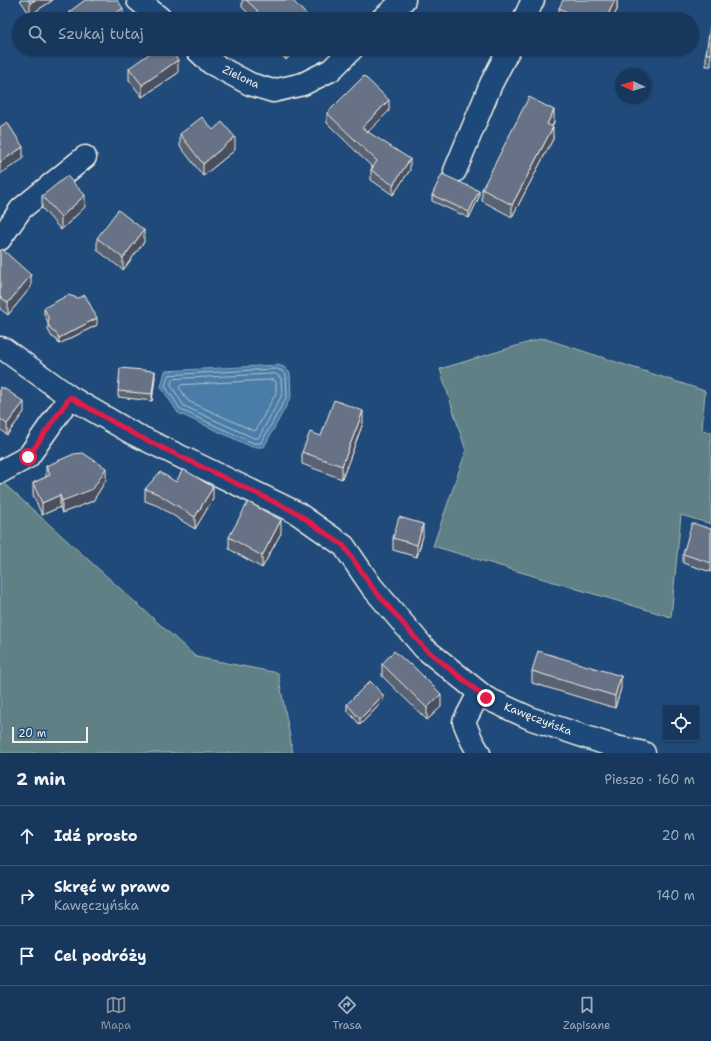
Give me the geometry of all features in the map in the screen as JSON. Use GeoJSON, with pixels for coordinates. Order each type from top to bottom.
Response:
{"type":"FeatureCollection","features":[{"type":"Feature","properties":{"kind":"street"},"geometry":{"type":"LineString","coordinates":[[138,0],[153,12]]}},
{"type":"Feature","properties":{"kind":"street"},"geometry":{"type":"LineString","coordinates":[[390,12],[404,0]]}},
{"type":"Feature","properties":{"kind":"street"},"geometry":{"type":"LineString","coordinates":[[527,12],[533,0]]}},
{"type":"Feature","properties":{"kind":"street","name":"Zielona"},"geometry":{"type":"LineString","coordinates":[[204,56],[211,62],[250,84],[273,91],[303,84],[331,70],[345,56]]}},
{"type":"Feature","properties":{"kind":"street"},"geometry":{"type":"LineString","coordinates":[[455,171],[491,84],[505,56]]}},
{"type":"Feature","properties":{"kind":"street"},"geometry":{"type":"LineString","coordinates":[[0,239],[21,209],[85,157]]}},
{"type":"Feature","properties":{"kind":"street","name":"Kawęczyńska"},"geometry":{"type":"LineString","coordinates":[[0,348],[4,349],[70,397],[132,433],[297,513],[344,546],[372,587],[424,648],[486,698],[532,719],[616,747],[644,753]]}},
{"type":"Feature","properties":{"kind":"street"},"geometry":{"type":"LineString","coordinates":[[0,472],[28,457],[70,397]]}},
{"type":"Feature","properties":{"kind":"street"},"geometry":{"type":"LineString","coordinates":[[479,692],[464,722],[479,753]]}},
{"type":"Feature","properties":{"kind":"green space"},"geometry":{"type":"Polygon","coordinates":[[[543,338],[705,391],[702,430],[711,432],[711,524],[681,515],[671,617],[433,546],[466,451],[440,369],[543,338]]]}},
{"type":"Feature","properties":{"kind":"green space"},"geometry":{"type":"Polygon","coordinates":[[[0,480],[196,657],[278,673],[293,753],[0,753],[0,480]]]}},
{"type":"Feature","properties":{"kind":"water"},"geometry":{"type":"Polygon","coordinates":[[[278,365],[284,367],[290,373],[291,397],[264,447],[252,447],[178,413],[161,387],[165,371],[278,365]]]}},
{"type":"Feature","properties":{"kind":"building"},"geometry":{"type":"Polygon","coordinates":[[[28,0],[35,0],[30,3],[28,0]]]}},
{"type":"Feature","properties":{"kind":"building"},"geometry":{"type":"Polygon","coordinates":[[[85,0],[117,0],[123,8],[118,12],[69,12],[85,0]]]}},
{"type":"Feature","properties":{"kind":"building"},"geometry":{"type":"Polygon","coordinates":[[[246,0],[292,0],[304,12],[257,12],[258,11],[246,0]]]}},
{"type":"Feature","properties":{"kind":"building"},"geometry":{"type":"Polygon","coordinates":[[[563,0],[615,0],[609,12],[567,12],[559,8],[563,0]]]}},
{"type":"Feature","properties":{"kind":"building"},"geometry":{"type":"Polygon","coordinates":[[[710,26],[711,54],[706,54],[710,26]]]}},
{"type":"Feature","properties":{"kind":"building"},"geometry":{"type":"Polygon","coordinates":[[[146,56],[175,56],[178,60],[142,85],[129,68],[146,56]]]}},
{"type":"Feature","properties":{"kind":"building"},"geometry":{"type":"Polygon","coordinates":[[[364,76],[389,100],[362,128],[410,159],[393,185],[371,170],[377,161],[327,113],[364,76]]]}},
{"type":"Feature","properties":{"kind":"building"},"geometry":{"type":"Polygon","coordinates":[[[529,97],[554,110],[547,124],[553,127],[512,205],[482,189],[529,97]]]}},
{"type":"Feature","properties":{"kind":"building"},"geometry":{"type":"Polygon","coordinates":[[[202,117],[213,130],[222,122],[235,137],[203,164],[180,134],[202,117]]]}},
{"type":"Feature","properties":{"kind":"building"},"geometry":{"type":"Polygon","coordinates":[[[7,122],[23,147],[0,162],[0,127],[7,122]]]}},
{"type":"Feature","properties":{"kind":"building"},"geometry":{"type":"Polygon","coordinates":[[[442,174],[479,191],[469,212],[432,195],[442,174]]]}},
{"type":"Feature","properties":{"kind":"building"},"geometry":{"type":"Polygon","coordinates":[[[67,176],[85,195],[61,217],[42,196],[67,176]]]}},
{"type":"Feature","properties":{"kind":"building"},"geometry":{"type":"Polygon","coordinates":[[[118,210],[144,230],[123,258],[97,238],[118,210]]]}},
{"type":"Feature","properties":{"kind":"building"},"geometry":{"type":"Polygon","coordinates":[[[2,249],[31,275],[8,303],[0,297],[0,252],[2,249]]]}},
{"type":"Feature","properties":{"kind":"building"},"geometry":{"type":"Polygon","coordinates":[[[68,295],[78,298],[85,295],[97,318],[59,338],[48,324],[49,319],[44,308],[68,295]]]}},
{"type":"Feature","properties":{"kind":"building"},"geometry":{"type":"Polygon","coordinates":[[[120,368],[155,371],[152,394],[118,391],[120,368]]]}},
{"type":"Feature","properties":{"kind":"building"},"geometry":{"type":"Polygon","coordinates":[[[0,387],[24,402],[7,424],[0,419],[0,387]]]}},
{"type":"Feature","properties":{"kind":"building"},"geometry":{"type":"Polygon","coordinates":[[[334,400],[363,411],[342,466],[302,452],[310,432],[321,436],[334,400]]]}},
{"type":"Feature","properties":{"kind":"building"},"geometry":{"type":"Polygon","coordinates":[[[83,453],[106,468],[93,489],[62,501],[60,495],[42,503],[33,483],[50,475],[46,466],[74,454],[83,453]]]}},
{"type":"Feature","properties":{"kind":"building"},"geometry":{"type":"Polygon","coordinates":[[[183,469],[213,487],[195,517],[158,494],[145,489],[160,472],[176,482],[183,469]]]}},
{"type":"Feature","properties":{"kind":"building"},"geometry":{"type":"Polygon","coordinates":[[[248,502],[281,520],[262,556],[229,537],[248,502]]]}},
{"type":"Feature","properties":{"kind":"building"},"geometry":{"type":"Polygon","coordinates":[[[399,517],[423,524],[417,545],[393,538],[399,517]]]}},
{"type":"Feature","properties":{"kind":"building"},"geometry":{"type":"Polygon","coordinates":[[[692,523],[711,529],[711,563],[683,554],[692,523]]]}},
{"type":"Feature","properties":{"kind":"building"},"geometry":{"type":"Polygon","coordinates":[[[394,651],[410,665],[411,664],[441,694],[427,708],[382,664],[394,651]]]}},
{"type":"Feature","properties":{"kind":"building"},"geometry":{"type":"Polygon","coordinates":[[[538,651],[621,676],[615,696],[532,671],[538,651]]]}},
{"type":"Feature","properties":{"kind":"building"},"geometry":{"type":"Polygon","coordinates":[[[370,681],[383,695],[360,719],[347,704],[370,681]]]}},
{"type":"Feature","properties":{"kind":"route"},"geometry":{"type":"LineString","coordinates":[[28,457],[70,397],[132,433],[297,513],[344,546],[372,587],[424,648],[486,698]]}}]}
